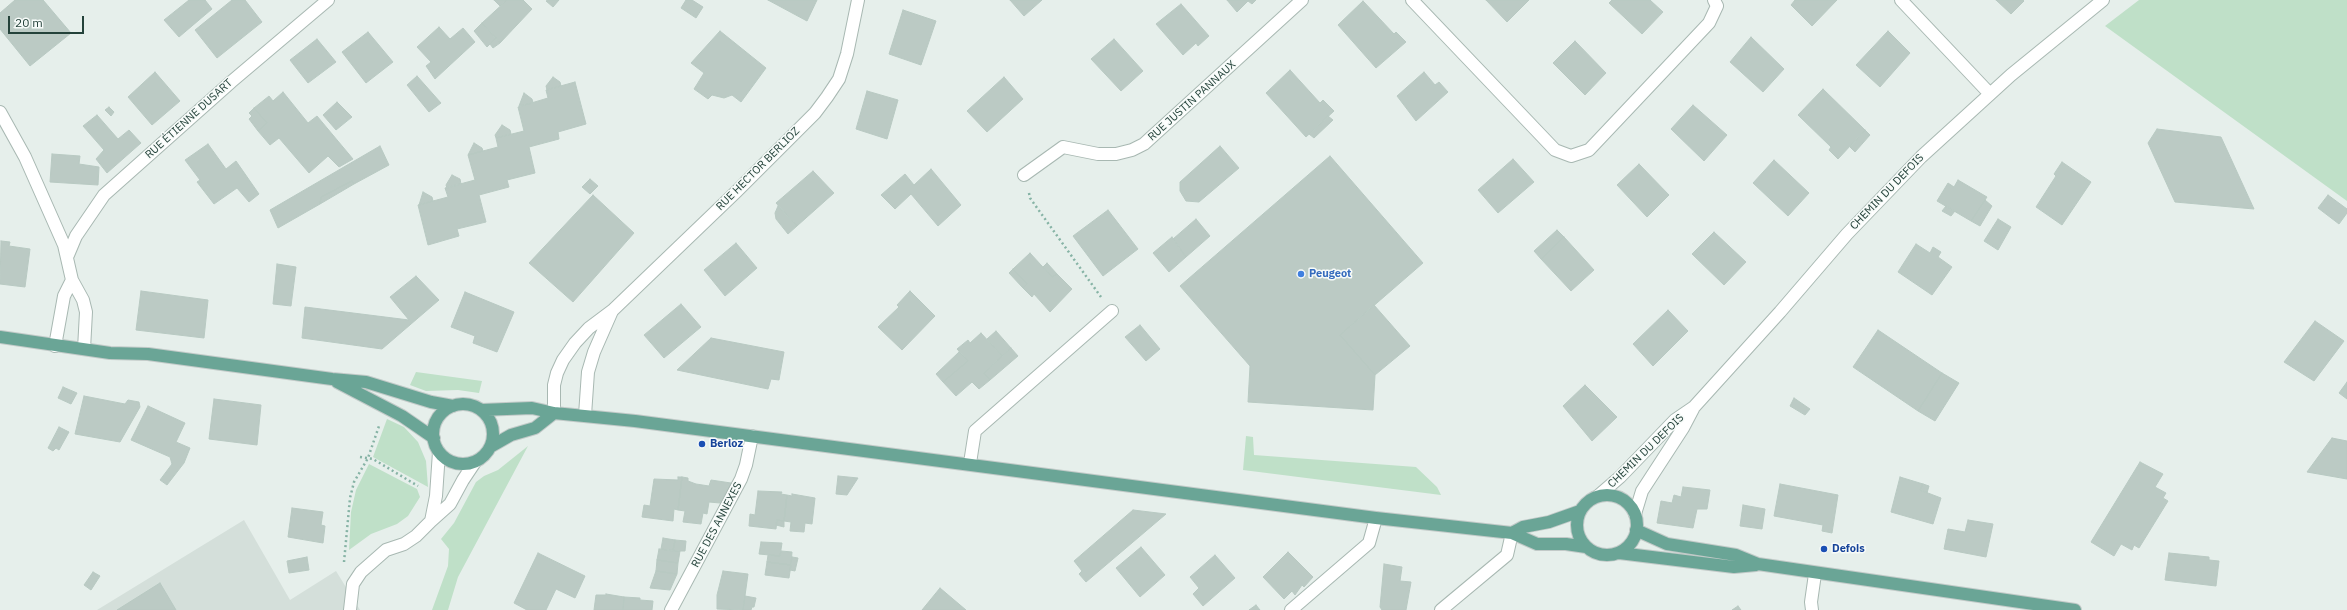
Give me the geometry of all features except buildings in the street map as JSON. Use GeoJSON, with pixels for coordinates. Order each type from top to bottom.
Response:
{"type":"FeatureCollection","features":[{"type":"Feature","properties":{"kind":"main road"},"geometry":{"type":"LineString","coordinates":[[0,337],[55,346],[189,359],[332,379],[366,382],[431,402],[453,406],[468,404],[481,410],[489,419],[493,430],[490,447],[487,453],[475,462],[464,464],[453,462],[439,452],[434,438],[434,432],[438,419],[453,406]]}},
{"type":"Feature","properties":{"kind":"main road"},"geometry":{"type":"LineString","coordinates":[[332,379],[402,416],[434,438]]}},
{"type":"Feature","properties":{"kind":"main road"},"geometry":{"type":"LineString","coordinates":[[481,410],[532,408],[554,413],[585,415],[752,436],[1376,518],[1512,533],[1537,544],[1566,544],[1586,547],[1598,554],[1619,553],[1734,567],[1758,564]]}},
{"type":"Feature","properties":{"kind":"main road"},"geometry":{"type":"LineString","coordinates":[[490,447],[511,435],[535,428],[554,413]]}},
{"type":"Feature","properties":{"kind":"main road"},"geometry":{"type":"LineString","coordinates":[[1586,547],[1578,533],[1577,522],[1580,511],[1591,499],[1598,496],[1613,495],[1626,502],[1635,514],[1636,530],[1632,541],[1619,553]]}},
{"type":"Feature","properties":{"kind":"main road"},"geometry":{"type":"LineString","coordinates":[[1512,533],[1523,527],[1549,522],[1580,511]]}},
{"type":"Feature","properties":{"kind":"main road"},"geometry":{"type":"LineString","coordinates":[[1636,530],[1667,544],[1736,555],[1758,564],[1815,574],[2075,610]]}},
{"type":"Feature","properties":{"kind":"street","name":"RUE ÉTIENNE DUSART"},"geometry":{"type":"LineString","coordinates":[[68,255],[76,236],[104,195],[231,82],[328,0]]}},
{"type":"Feature","properties":{"kind":"street","name":"RUE HECTOR BERLIOZ"},"geometry":{"type":"LineString","coordinates":[[554,413],[554,385],[563,360],[589,328],[613,310],[815,113],[839,79],[847,54],[858,0]]}},
{"type":"Feature","properties":{"kind":"street","name":"RUE JUSTIN PANNAUX"},"geometry":{"type":"LineString","coordinates":[[1024,176],[1062,147],[1098,154],[1116,154],[1132,150],[1144,144],[1155,136],[1302,0]]}},
{"type":"Feature","properties":{"kind":"street"},"geometry":{"type":"LineString","coordinates":[[1412,0],[1555,150],[1571,156],[1589,150],[1709,23],[1717,6],[1714,0]]}},
{"type":"Feature","properties":{"kind":"street"},"geometry":{"type":"LineString","coordinates":[[1901,0],[1990,94]]}},
{"type":"Feature","properties":{"kind":"street","name":"CHEMIN DU DEFOIS"},"geometry":{"type":"LineString","coordinates":[[1598,496],[1620,477],[1675,420],[1694,407],[1780,312],[1853,228],[1921,157],[1990,94],[2103,0]]}},
{"type":"Feature","properties":{"kind":"street"},"geometry":{"type":"LineString","coordinates":[[0,112],[25,157],[68,255],[72,280],[83,300],[86,312],[84,349]]}},
{"type":"Feature","properties":{"kind":"street"},"geometry":{"type":"LineString","coordinates":[[55,346],[64,296],[72,280]]}},
{"type":"Feature","properties":{"kind":"street","name":"RUE HECTOR BERLIOZ"},"geometry":{"type":"LineString","coordinates":[[585,415],[588,372],[594,352],[613,310]]}},
{"type":"Feature","properties":{"kind":"street"},"geometry":{"type":"LineString","coordinates":[[970,464],[975,431],[1112,311]]}},
{"type":"Feature","properties":{"kind":"street","name":"CHEMIN DU DEFOIS"},"geometry":{"type":"LineString","coordinates":[[1635,514],[1642,491],[1683,428],[1694,407]]}},
{"type":"Feature","properties":{"kind":"street","name":"RUE DES ANNEXES"},"geometry":{"type":"LineString","coordinates":[[672,610],[741,479],[746,465],[752,436]]}},
{"type":"Feature","properties":{"kind":"street"},"geometry":{"type":"LineString","coordinates":[[431,521],[436,496],[439,452]]}},
{"type":"Feature","properties":{"kind":"street"},"geometry":{"type":"LineString","coordinates":[[350,610],[350,598],[353,584],[361,572],[386,550],[404,544],[416,536],[450,504],[475,462]]}},
{"type":"Feature","properties":{"kind":"street"},"geometry":{"type":"LineString","coordinates":[[1291,610],[1369,543],[1376,518]]}},
{"type":"Feature","properties":{"kind":"street"},"geometry":{"type":"LineString","coordinates":[[1441,610],[1507,555],[1512,533]]}},
{"type":"Feature","properties":{"kind":"street"},"geometry":{"type":"LineString","coordinates":[[1812,610],[1811,602],[1815,574]]}},
{"type":"Feature","properties":{"kind":"path"},"geometry":{"type":"LineString","coordinates":[[1024,176],[1030,198],[1112,311]]}},
{"type":"Feature","properties":{"kind":"path"},"geometry":{"type":"LineString","coordinates":[[344,565],[351,493],[361,467],[368,458],[381,420]]}},
{"type":"Feature","properties":{"kind":"path"},"geometry":{"type":"LineString","coordinates":[[360,456],[368,458],[419,487]]}},
{"type":"Feature","properties":{"kind":"shaded area"},"geometry":{"type":"Polygon","coordinates":[[[244,520],[290,600],[336,571],[360,610],[97,610],[244,520]]]}},
{"type":"Feature","properties":{"kind":"green space"},"geometry":{"type":"Polygon","coordinates":[[[2139,0],[2347,0],[2347,201],[2105,26],[2139,0]]]}},
{"type":"Feature","properties":{"kind":"green space"},"geometry":{"type":"Polygon","coordinates":[[[416,372],[482,381],[479,393],[458,390],[426,391],[410,385],[416,372]]]}},
{"type":"Feature","properties":{"kind":"green space"},"geometry":{"type":"Polygon","coordinates":[[[387,419],[404,427],[418,442],[426,461],[428,487],[373,457],[387,419]]]}},
{"type":"Feature","properties":{"kind":"green space"},"geometry":{"type":"Polygon","coordinates":[[[1246,436],[1253,437],[1254,455],[1416,467],[1437,487],[1441,495],[1243,470],[1246,436]]]}},
{"type":"Feature","properties":{"kind":"green space"},"geometry":{"type":"Polygon","coordinates":[[[528,446],[458,577],[448,610],[432,610],[448,566],[449,549],[441,539],[454,523],[476,482],[484,476],[498,470],[528,446]]]}},
{"type":"Feature","properties":{"kind":"green space"},"geometry":{"type":"Polygon","coordinates":[[[369,464],[417,489],[420,497],[408,516],[397,524],[371,534],[349,550],[351,512],[356,490],[369,464]]]}},
{"type":"Feature","properties":{"kind":"place","name":"Peugeot"},"geometry":{"type":"Point","coordinates":[1301,274]}},
{"type":"Feature","properties":{"kind":"place","name":"Berloz"},"geometry":{"type":"Point","coordinates":[702,444]}},
{"type":"Feature","properties":{"kind":"place","name":"Defois"},"geometry":{"type":"Point","coordinates":[1824,549]}}]}
